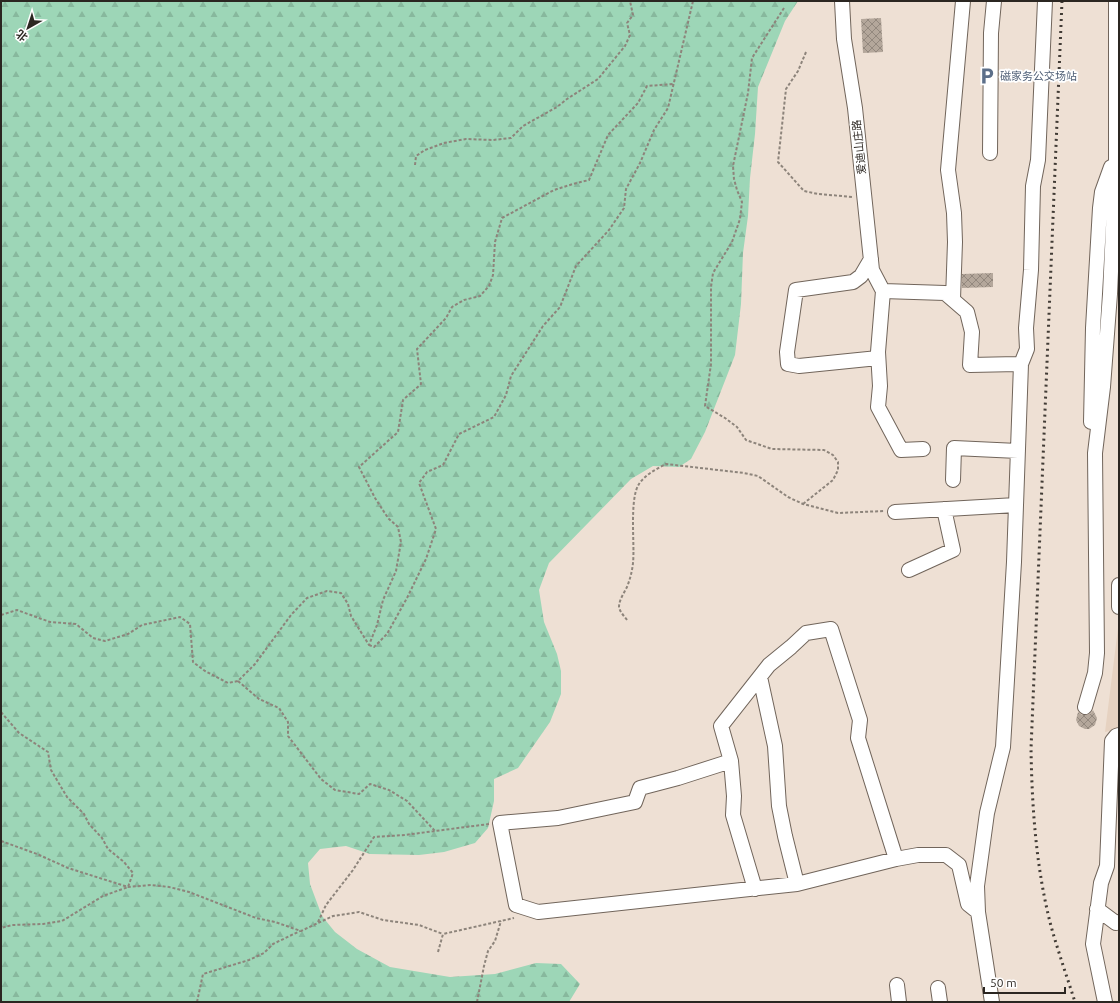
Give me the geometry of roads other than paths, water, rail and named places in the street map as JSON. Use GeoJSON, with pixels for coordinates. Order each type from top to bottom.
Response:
{"type":"FeatureCollection","features":[{"type":"Feature","properties":{"kind":"street","name":"爱迪山庄路"},"geometry":{"type":"LineString","coordinates":[[842,1],[844,39],[855,108],[872,270],[883,291]]}},
{"type":"Feature","properties":{"kind":"street"},"geometry":{"type":"LineString","coordinates":[[953,299],[955,242],[954,214],[948,170],[964,1]]}},
{"type":"Feature","properties":{"kind":"street"},"geometry":{"type":"LineString","coordinates":[[990,153],[991,33],[994,1]]}},
{"type":"Feature","properties":{"kind":"street"},"geometry":{"type":"LineString","coordinates":[[992,1002],[978,912],[977,886],[987,813],[1003,747],[1014,570],[1021,364],[1027,348],[1026,328],[1031,270],[1033,186],[1038,160],[1045,1]]}},
{"type":"Feature","properties":{"kind":"street"},"geometry":{"type":"LineString","coordinates":[[1085,707],[1095,673],[1097,653],[1095,453],[1103,387],[1110,302],[1116,154],[1116,1]]}},
{"type":"Feature","properties":{"kind":"street"},"geometry":{"type":"LineString","coordinates":[[871,259],[861,276],[853,282],[796,290],[787,352],[788,364],[799,366],[878,358]]}},
{"type":"Feature","properties":{"kind":"street"},"geometry":{"type":"LineString","coordinates":[[923,449],[901,450],[878,407],[880,386],[878,358],[883,291],[945,293],[967,312],[972,332],[970,365],[1021,364]]}},
{"type":"Feature","properties":{"kind":"street"},"geometry":{"type":"LineString","coordinates":[[953,480],[954,448],[1018,451]]}},
{"type":"Feature","properties":{"kind":"street"},"geometry":{"type":"LineString","coordinates":[[895,512],[1016,505]]}},
{"type":"Feature","properties":{"kind":"street"},"geometry":{"type":"LineString","coordinates":[[909,570],[953,550],[944,509]]}},
{"type":"Feature","properties":{"kind":"street"},"geometry":{"type":"LineString","coordinates":[[1119,585],[1119,606]]}},
{"type":"Feature","properties":{"kind":"street"},"geometry":{"type":"LineString","coordinates":[[755,889],[733,815],[734,796],[731,761],[721,726],[769,665],[806,633],[831,629],[860,720],[858,738],[896,859]]}},
{"type":"Feature","properties":{"kind":"street"},"geometry":{"type":"LineString","coordinates":[[760,677],[775,746],[779,806],[796,884]]}},
{"type":"Feature","properties":{"kind":"street"},"geometry":{"type":"LineString","coordinates":[[1105,1002],[1093,944],[1101,882],[1107,866],[1112,741],[1116,736],[1119,736]]}},
{"type":"Feature","properties":{"kind":"street"},"geometry":{"type":"LineString","coordinates":[[731,761],[678,778],[640,788],[635,802],[558,818],[500,823],[516,906],[538,912],[755,889],[796,884],[918,855],[946,855],[959,865],[968,904],[978,912]]}},
{"type":"Feature","properties":{"kind":"street"},"geometry":{"type":"LineString","coordinates":[[1097,909],[1116,923],[1119,922]]}},
{"type":"Feature","properties":{"kind":"street"},"geometry":{"type":"LineString","coordinates":[[897,985],[899,1002]]}},
{"type":"Feature","properties":{"kind":"railway"},"geometry":{"type":"LineString","coordinates":[[1062,1],[1031,749],[1032,793],[1038,860],[1051,926],[1075,1002]]}},
{"type":"Feature","properties":{"kind":"place","name":"磁家务公交场站"},"geometry":{"type":"Point","coordinates":[987,76]}}]}
